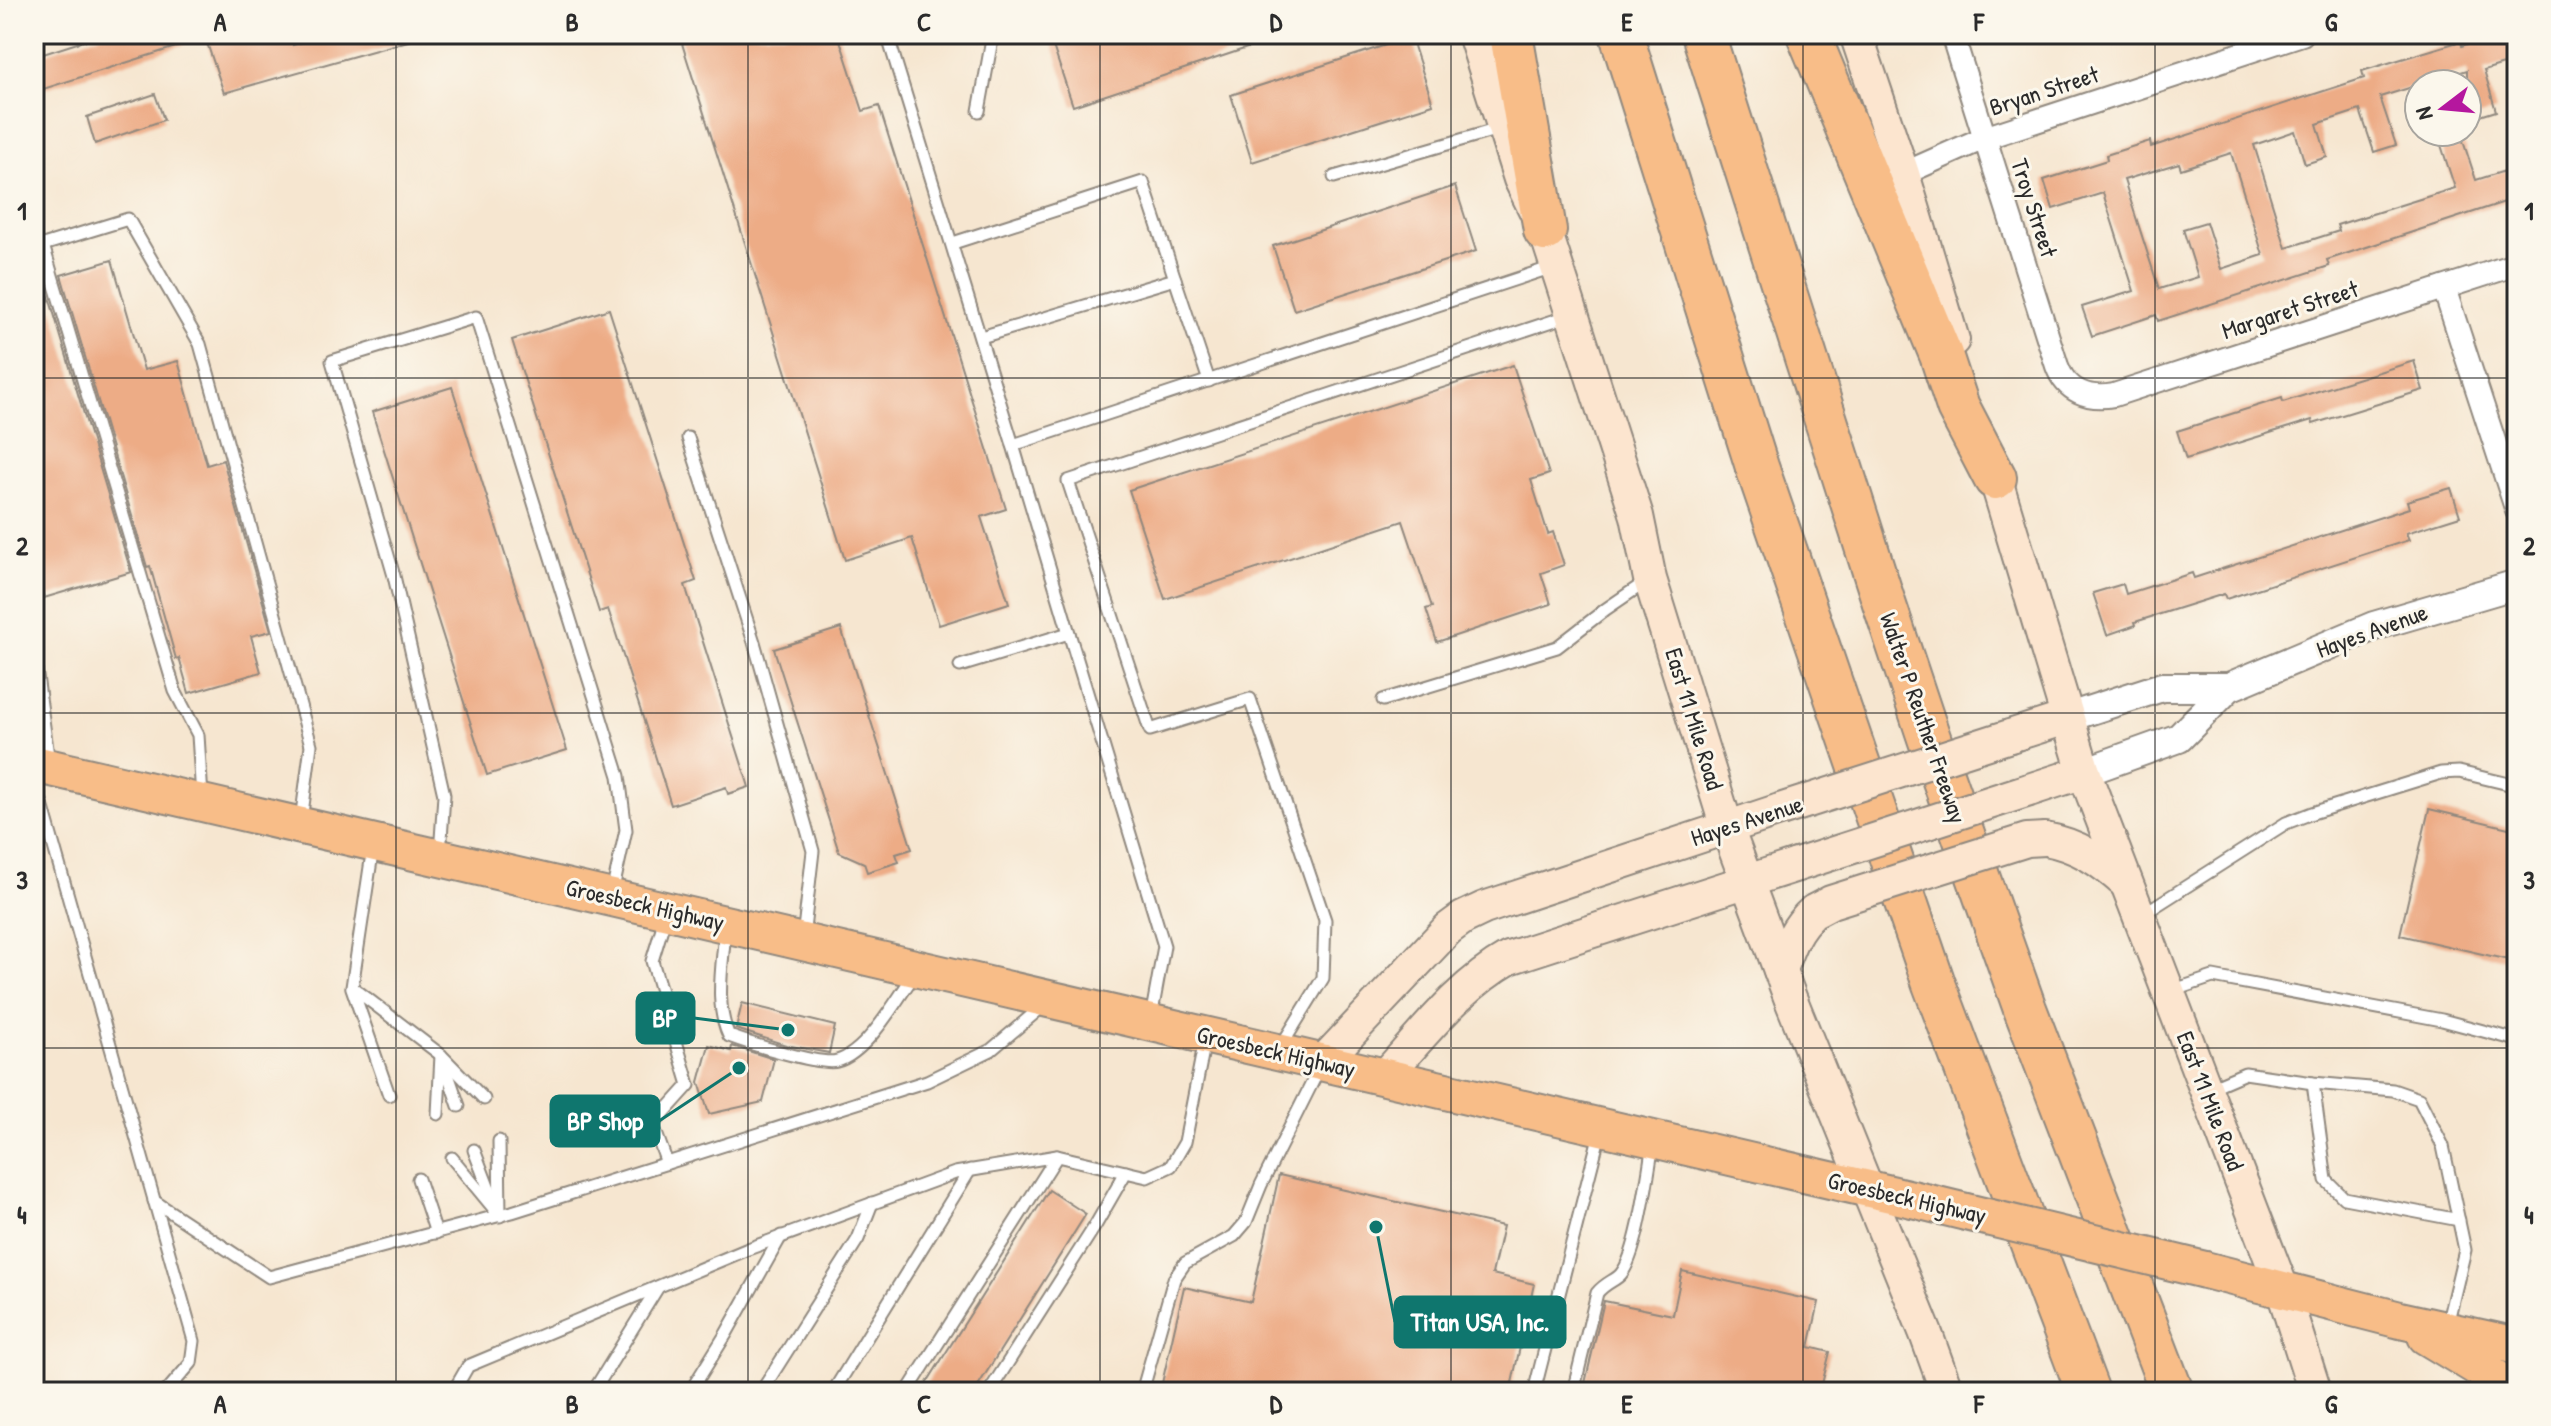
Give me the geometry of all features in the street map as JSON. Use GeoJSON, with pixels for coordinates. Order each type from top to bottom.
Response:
{"type":"FeatureCollection","features":[{"type":"Feature","properties":{"kind":"highway"},"geometry":{"type":"LineString","coordinates":[[1511,34],[1550,248]]}},
{"type":"Feature","properties":{"kind":"highway"},"geometry":{"type":"LineString","coordinates":[[1621,34],[1757,467],[1934,984],[2088,1392]]}},
{"type":"Feature","properties":{"kind":"highway","name":"Walter P Reuther Freeway"},"geometry":{"type":"LineString","coordinates":[[1703,34],[1929,738],[2025,1009],[2172,1392]]}},
{"type":"Feature","properties":{"kind":"highway"},"geometry":{"type":"LineString","coordinates":[[1808,34],[1941,355],[1958,407],[1995,478]]}},
{"type":"Feature","properties":{"kind":"main road","name":"East 11 Mile Road"},"geometry":{"type":"LineString","coordinates":[[1474,34],[1520,179],[1550,248],[1637,516],[1650,579],[1727,828],[1780,970],[1926,1334],[1943,1388]]}},
{"type":"Feature","properties":{"kind":"main road","name":"East 11 Mile Road"},"geometry":{"type":"LineString","coordinates":[[1856,34],[1903,174],[2084,772],[2282,1288],[2315,1392]]}},
{"type":"Feature","properties":{"kind":"main road","name":"Hayes Avenue"},"geometry":{"type":"LineString","coordinates":[[1322,1063],[1433,944],[1463,918],[1484,908],[2066,718]]}},
{"type":"Feature","properties":{"kind":"main road","name":"Groesbeck Highway"},"geometry":{"type":"LineString","coordinates":[[39,769],[301,825],[1866,1188],[2517,1346]]}},
{"type":"Feature","properties":{"kind":"main road","name":"Hayes Avenue"},"geometry":{"type":"LineString","coordinates":[[1384,1077],[1466,988],[1509,958],[2084,772]]}},
{"type":"Feature","properties":{"kind":"main road"},"geometry":{"type":"LineString","coordinates":[[1780,970],[1802,921],[1831,902],[2027,840],[2045,839],[2083,850],[2126,883]]}},
{"type":"Feature","properties":{"kind":"main road"},"geometry":{"type":"LineString","coordinates":[[2400,1320],[2517,1391]]}},
{"type":"Feature","properties":{"kind":"street","name":"Troy Street"},"geometry":{"type":"LineString","coordinates":[[1952,34],[2061,376],[2078,392]]}},
{"type":"Feature","properties":{"kind":"street","name":"Bryan Street"},"geometry":{"type":"LineString","coordinates":[[1903,174],[1984,138],[2253,42],[2302,34]]}},
{"type":"Feature","properties":{"kind":"street","name":"Margaret Street"},"geometry":{"type":"LineString","coordinates":[[2078,392],[2091,397],[2114,395],[2517,264]]}},
{"type":"Feature","properties":{"kind":"street"},"geometry":{"type":"LineString","coordinates":[[2444,288],[2517,511]]}},
{"type":"Feature","properties":{"kind":"street","name":"Hayes Avenue"},"geometry":{"type":"LineString","coordinates":[[2084,772],[2179,738],[2229,687],[2374,626],[2517,584]]}},
{"type":"Feature","properties":{"kind":"street","name":"Hayes Avenue"},"geometry":{"type":"LineString","coordinates":[[2066,718],[2162,687],[2229,687]]}},
{"type":"Feature","properties":{"kind":"lane"},"geometry":{"type":"LineString","coordinates":[[887,34],[953,243],[1164,946],[1150,1023]]}},
{"type":"Feature","properties":{"kind":"lane"},"geometry":{"type":"LineString","coordinates":[[979,111],[993,34]]}},
{"type":"Feature","properties":{"kind":"lane"},"geometry":{"type":"LineString","coordinates":[[1334,177],[1504,128]]}},
{"type":"Feature","properties":{"kind":"lane"},"geometry":{"type":"LineString","coordinates":[[953,243],[1143,182],[1209,381]]}},
{"type":"Feature","properties":{"kind":"lane"},"geometry":{"type":"LineString","coordinates":[[202,803],[198,735],[175,691],[43,245],[128,219],[200,344],[205,360],[311,745],[301,825]]}},
{"type":"Feature","properties":{"kind":"lane"},"geometry":{"type":"LineString","coordinates":[[1013,445],[1209,381],[1550,248]]}},
{"type":"Feature","properties":{"kind":"lane"},"geometry":{"type":"LineString","coordinates":[[981,337],[1175,279]]}},
{"type":"Feature","properties":{"kind":"lane"},"geometry":{"type":"LineString","coordinates":[[1278,1052],[1323,978],[1325,920],[1250,699],[1150,730],[1068,481],[1572,315]]}},
{"type":"Feature","properties":{"kind":"lane"},"geometry":{"type":"LineString","coordinates":[[440,858],[444,795],[394,576],[332,361],[476,317],[619,776],[626,830],[611,897]]}},
{"type":"Feature","properties":{"kind":"lane"},"geometry":{"type":"LineString","coordinates":[[688,438],[754,642],[813,851],[803,942]]}},
{"type":"Feature","properties":{"kind":"lane"},"geometry":{"type":"LineString","coordinates":[[1383,700],[1557,647],[1650,579]]}},
{"type":"Feature","properties":{"kind":"lane"},"geometry":{"type":"LineString","coordinates":[[960,666],[1069,633]]}},
{"type":"Feature","properties":{"kind":"lane"},"geometry":{"type":"LineString","coordinates":[[34,654],[39,769],[194,1341],[191,1363],[166,1392]]}},
{"type":"Feature","properties":{"kind":"lane"},"geometry":{"type":"LineString","coordinates":[[2139,917],[2286,823],[2312,813],[2441,773],[2459,772],[2517,786]]}},
{"type":"Feature","properties":{"kind":"lane"},"geometry":{"type":"LineString","coordinates":[[374,843],[352,987],[389,1095]]}},
{"type":"Feature","properties":{"kind":"lane"},"geometry":{"type":"LineString","coordinates":[[667,1163],[653,1125],[689,1085],[652,961],[668,911]]}},
{"type":"Feature","properties":{"kind":"lane"},"geometry":{"type":"LineString","coordinates":[[725,924],[720,1007],[723,1024],[729,1036],[761,1048],[835,1062],[853,1054],[867,1040],[918,969]]}},
{"type":"Feature","properties":{"kind":"lane"},"geometry":{"type":"LineString","coordinates":[[2169,992],[2213,977],[2442,1020],[2517,1040]]}},
{"type":"Feature","properties":{"kind":"lane"},"geometry":{"type":"LineString","coordinates":[[352,987],[441,1055],[484,1099]]}},
{"type":"Feature","properties":{"kind":"lane"},"geometry":{"type":"LineString","coordinates":[[154,1201],[269,1277],[500,1216],[940,1075],[991,1050],[1050,1000]]}},
{"type":"Feature","properties":{"kind":"lane"},"geometry":{"type":"LineString","coordinates":[[453,1392],[468,1366],[781,1236],[955,1173],[1057,1156],[1147,1177],[1171,1166],[1185,1142],[1206,1036]]}},
{"type":"Feature","properties":{"kind":"lane"},"geometry":{"type":"LineString","coordinates":[[441,1055],[459,1106]]}},
{"type":"Feature","properties":{"kind":"lane"},"geometry":{"type":"LineString","coordinates":[[438,1114],[441,1055]]}},
{"type":"Feature","properties":{"kind":"lane"},"geometry":{"type":"LineString","coordinates":[[1142,1392],[1174,1279],[1185,1263],[1234,1236],[1246,1222],[1261,1185],[1322,1063]]}},
{"type":"Feature","properties":{"kind":"lane"},"geometry":{"type":"LineString","coordinates":[[2206,1090],[2245,1073],[2393,1090],[2419,1099],[2443,1146],[2465,1250],[2446,1330]]}},
{"type":"Feature","properties":{"kind":"lane"},"geometry":{"type":"LineString","coordinates":[[2313,1083],[2326,1180],[2344,1198],[2459,1220]]}},
{"type":"Feature","properties":{"kind":"lane"},"geometry":{"type":"LineString","coordinates":[[1534,1392],[1601,1127]]}},
{"type":"Feature","properties":{"kind":"lane"},"geometry":{"type":"LineString","coordinates":[[1573,1392],[1597,1293],[1604,1284],[1620,1276],[1632,1254],[1654,1140]]}},
{"type":"Feature","properties":{"kind":"lane"},"geometry":{"type":"LineString","coordinates":[[499,1141],[500,1216]]}},
{"type":"Feature","properties":{"kind":"lane"},"geometry":{"type":"LineString","coordinates":[[474,1150],[500,1216]]}},
{"type":"Feature","properties":{"kind":"lane"},"geometry":{"type":"LineString","coordinates":[[907,1392],[1057,1156]]}},
{"type":"Feature","properties":{"kind":"lane"},"geometry":{"type":"LineString","coordinates":[[452,1158],[500,1216]]}},
{"type":"Feature","properties":{"kind":"lane"},"geometry":{"type":"LineString","coordinates":[[833,1392],[970,1170]]}},
{"type":"Feature","properties":{"kind":"lane"},"geometry":{"type":"LineString","coordinates":[[989,1392],[1126,1172]]}},
{"type":"Feature","properties":{"kind":"lane"},"geometry":{"type":"LineString","coordinates":[[418,1179],[436,1233]]}},
{"type":"Feature","properties":{"kind":"lane"},"geometry":{"type":"LineString","coordinates":[[761,1392],[858,1239],[872,1203]]}},
{"type":"Feature","properties":{"kind":"lane"},"geometry":{"type":"LineString","coordinates":[[690,1392],[781,1236]]}},
{"type":"Feature","properties":{"kind":"lane"},"geometry":{"type":"LineString","coordinates":[[593,1392],[659,1286]]}},
{"type":"Feature","properties":{"kind":"building"},"geometry":{"type":"Polygon","coordinates":[[[105,34],[203,34],[204,38],[34,92],[34,57],[105,34]]]}},
{"type":"Feature","properties":{"kind":"building"},"geometry":{"type":"Polygon","coordinates":[[[204,34],[292,34],[293,45],[328,34],[414,34],[415,39],[224,93],[204,34]]]}},
{"type":"Feature","properties":{"kind":"building"},"geometry":{"type":"Polygon","coordinates":[[[679,34],[838,34],[863,111],[879,106],[1006,509],[981,517],[1009,603],[939,625],[912,538],[845,560],[679,34]]]}},
{"type":"Feature","properties":{"kind":"building"},"geometry":{"type":"Polygon","coordinates":[[[1049,34],[1276,34],[1277,38],[1073,106],[1049,34]]]}},
{"type":"Feature","properties":{"kind":"building"},"geometry":{"type":"Polygon","coordinates":[[[2467,34],[2473,34],[2475,42],[2500,34],[2517,34],[2517,60],[2484,70],[2496,111],[2483,115],[2483,68],[2403,68],[2403,90],[2380,97],[2396,145],[2374,152],[2360,110],[2317,124],[2327,157],[2305,164],[2295,131],[2254,145],[2286,248],[2339,231],[2337,225],[2455,188],[2442,148],[2465,148],[2476,180],[2511,169],[2517,198],[2327,260],[2329,266],[2158,321],[2156,315],[2092,336],[2082,307],[2134,291],[2103,193],[2053,209],[2044,180],[2107,160],[2106,155],[2150,141],[2151,147],[2364,78],[2362,71],[2461,41],[2462,46],[2467,44],[2467,34]],[[2231,153],[2181,169],[2179,163],[2124,180],[2159,289],[2198,277],[2183,229],[2206,222],[2221,269],[2263,255],[2231,153]]]}},
{"type":"Feature","properties":{"kind":"building"},"geometry":{"type":"Polygon","coordinates":[[[1411,37],[1433,104],[1252,162],[1231,95],[1411,37]]]}},
{"type":"Feature","properties":{"kind":"building"},"geometry":{"type":"Polygon","coordinates":[[[155,94],[164,120],[95,144],[87,117],[155,94]]]}},
{"type":"Feature","properties":{"kind":"building"},"geometry":{"type":"Polygon","coordinates":[[[1455,186],[1476,251],[1294,310],[1273,246],[1455,186]]]}},
{"type":"Feature","properties":{"kind":"building"},"geometry":{"type":"Polygon","coordinates":[[[112,260],[144,370],[178,361],[207,465],[223,460],[271,631],[251,636],[261,672],[189,693],[179,658],[176,659],[150,566],[147,567],[61,275],[112,260]]]}},
{"type":"Feature","properties":{"kind":"building"},"geometry":{"type":"Polygon","coordinates":[[[44,280],[131,572],[44,598],[34,564],[34,282],[44,280]]]}},
{"type":"Feature","properties":{"kind":"building"},"geometry":{"type":"Polygon","coordinates":[[[609,309],[696,581],[685,585],[749,787],[728,794],[726,787],[671,805],[608,609],[599,612],[512,340],[609,309]]]}},
{"type":"Feature","properties":{"kind":"building"},"geometry":{"type":"Polygon","coordinates":[[[2414,361],[2423,390],[2186,459],[2177,431],[2414,361]]]}},
{"type":"Feature","properties":{"kind":"building"},"geometry":{"type":"Polygon","coordinates":[[[1513,365],[1549,474],[1531,480],[1548,534],[1553,532],[1564,565],[1541,573],[1551,604],[1437,642],[1426,609],[1432,607],[1403,521],[1165,599],[1129,490],[1513,365]]]}},
{"type":"Feature","properties":{"kind":"building"},"geometry":{"type":"Polygon","coordinates":[[[452,387],[567,750],[487,775],[372,412],[452,387]]]}},
{"type":"Feature","properties":{"kind":"building"},"geometry":{"type":"Polygon","coordinates":[[[2451,488],[2460,516],[2406,533],[2409,540],[2226,599],[2224,594],[2135,622],[2136,625],[2107,635],[2093,593],[2123,584],[2126,594],[2192,573],[2194,578],[2409,508],[2407,501],[2451,488]]]}},
{"type":"Feature","properties":{"kind":"building"},"geometry":{"type":"Polygon","coordinates":[[[841,628],[912,849],[896,854],[899,862],[867,872],[864,863],[839,852],[774,649],[841,628]]]}},
{"type":"Feature","properties":{"kind":"building"},"geometry":{"type":"Polygon","coordinates":[[[2429,809],[2517,830],[2517,962],[2400,935],[2429,809]]]}},
{"type":"Feature","properties":{"kind":"building"},"geometry":{"type":"Polygon","coordinates":[[[742,1003],[835,1026],[829,1053],[786,1045],[736,1029],[742,1003]]]}},
{"type":"Feature","properties":{"kind":"building"},"geometry":{"type":"Polygon","coordinates":[[[709,1045],[731,1051],[732,1046],[774,1059],[763,1102],[709,1114],[699,1082],[709,1045]]]}},
{"type":"Feature","properties":{"kind":"building"},"geometry":{"type":"Polygon","coordinates":[[[1279,1175],[1503,1226],[1492,1274],[1534,1284],[1510,1392],[1160,1392],[1184,1287],[1251,1302],[1279,1175]]]}},
{"type":"Feature","properties":{"kind":"building"},"geometry":{"type":"Polygon","coordinates":[[[1049,1190],[1086,1214],[974,1392],[921,1392],[1049,1190]]]}},
{"type":"Feature","properties":{"kind":"building"},"geometry":{"type":"Polygon","coordinates":[[[1682,1271],[1819,1302],[1809,1347],[1830,1352],[1820,1392],[1583,1392],[1604,1301],[1673,1315],[1682,1271]]]}},
{"type":"Feature","properties":{"kind":"place","name":"BP"},"geometry":{"type":"Point","coordinates":[788,1030]}},
{"type":"Feature","properties":{"kind":"place","name":"BP Shop"},"geometry":{"type":"Point","coordinates":[739,1068]}},
{"type":"Feature","properties":{"kind":"place","name":"Titan USA, Inc."},"geometry":{"type":"Point","coordinates":[1376,1227]}}]}
